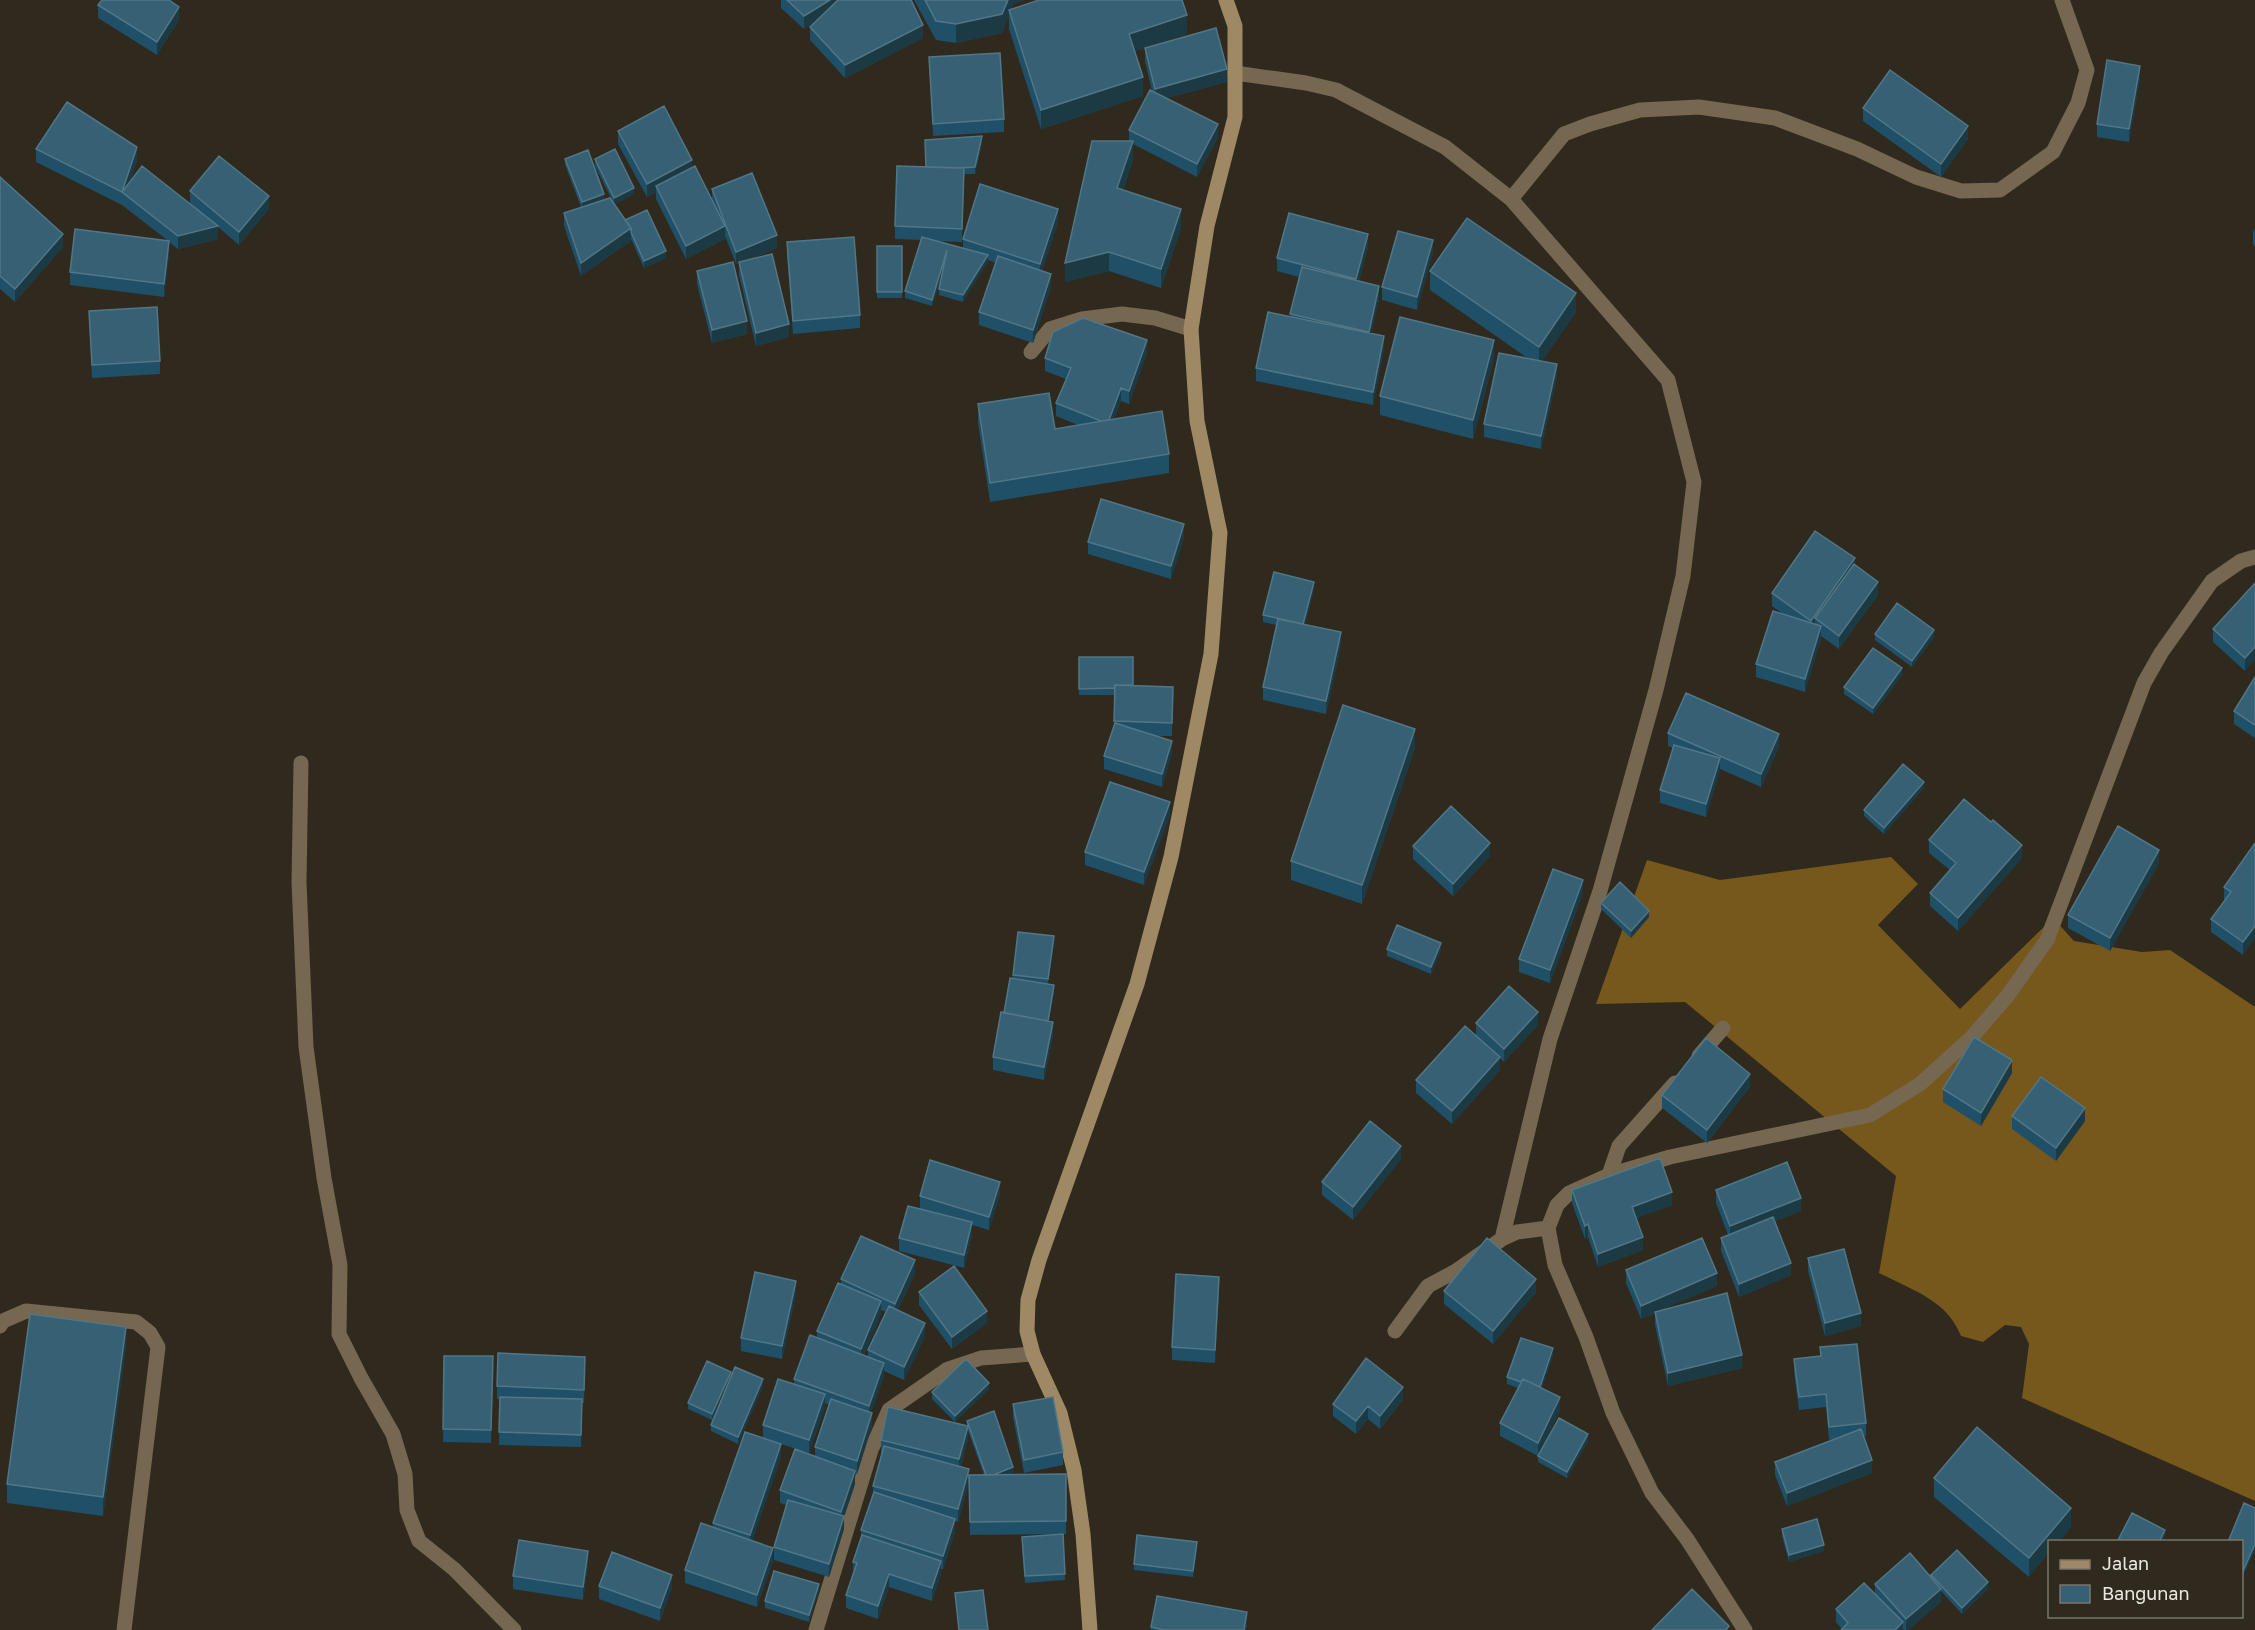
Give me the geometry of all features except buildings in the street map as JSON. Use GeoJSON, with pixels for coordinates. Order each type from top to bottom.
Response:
{"type":"FeatureCollection","features":[{"type":"Feature","properties":{"kind":"main road"},"geometry":{"type":"LineString","coordinates":[[1090,1630],[1083,1534],[1074,1470],[1060,1413],[1033,1354],[1027,1331],[1028,1300],[1039,1260],[1137,984],[1171,857],[1211,654],[1220,533],[1197,421],[1191,329],[1207,226],[1235,117],[1235,26],[1226,0]]}},
{"type":"Feature","properties":{"kind":"street"},"geometry":{"type":"LineString","coordinates":[[1511,199],[1564,134],[1590,123],[1640,110],[1699,107],[1775,118],[1857,149],[1916,177],[1961,191],[2000,190],[2053,152],[2078,103],[2087,70],[2062,0]]}},
{"type":"Feature","properties":{"kind":"street"},"geometry":{"type":"LineString","coordinates":[[1235,73],[1306,83],[1336,90],[1445,147],[1511,199],[1668,380],[1694,482],[1683,576],[1656,690],[1600,891],[1550,1039],[1502,1239]]}},
{"type":"Feature","properties":{"kind":"street"},"geometry":{"type":"LineString","coordinates":[[1031,352],[1050,329],[1082,319],[1122,314],[1155,318],[1191,329]]}},
{"type":"Feature","properties":{"kind":"street"},"geometry":{"type":"LineString","coordinates":[[1745,1630],[1687,1539],[1652,1493],[1613,1413],[1586,1337],[1555,1265],[1548,1228],[1557,1205],[1569,1192],[1609,1174],[1670,1157],[1870,1115],[1920,1084],[1972,1037],[2008,995],[2047,940],[2144,683],[2161,653],[2212,581],[2241,561],[2255,557]]}},
{"type":"Feature","properties":{"kind":"street"},"geometry":{"type":"LineString","coordinates":[[301,763],[299,882],[306,1047],[324,1178],[340,1265],[339,1334],[393,1434],[405,1474],[407,1510],[419,1541],[454,1569],[514,1630]]}},
{"type":"Feature","properties":{"kind":"street"},"geometry":{"type":"LineString","coordinates":[[1609,1174],[1619,1146],[1724,1028]]}},
{"type":"Feature","properties":{"kind":"street"},"geometry":{"type":"LineString","coordinates":[[1395,1331],[1428,1286],[1456,1271],[1502,1239],[1517,1232],[1548,1228]]}},
{"type":"Feature","properties":{"kind":"street"},"geometry":{"type":"LineString","coordinates":[[0,1326],[3,1321],[26,1311],[136,1322],[150,1333],[158,1347],[124,1630]]}},
{"type":"Feature","properties":{"kind":"street"},"geometry":{"type":"LineString","coordinates":[[816,1630],[871,1450],[889,1410],[948,1369],[981,1358],[1033,1354]]}},
{"type":"Feature","properties":{"kind":"shaded area"},"geometry":{"type":"Polygon","coordinates":[[[1891,857],[1918,884],[1878,925],[1960,1009],[2053,918],[2074,941],[2142,952],[2170,950],[2255,1007],[2255,1501],[2022,1398],[2029,1344],[2021,1327],[2005,1325],[1983,1342],[1961,1336],[1947,1313],[1938,1305],[1916,1291],[1879,1273],[1896,1176],[1685,1002],[1596,1004],[1647,860],[1720,880],[1891,857]]]}}]}
